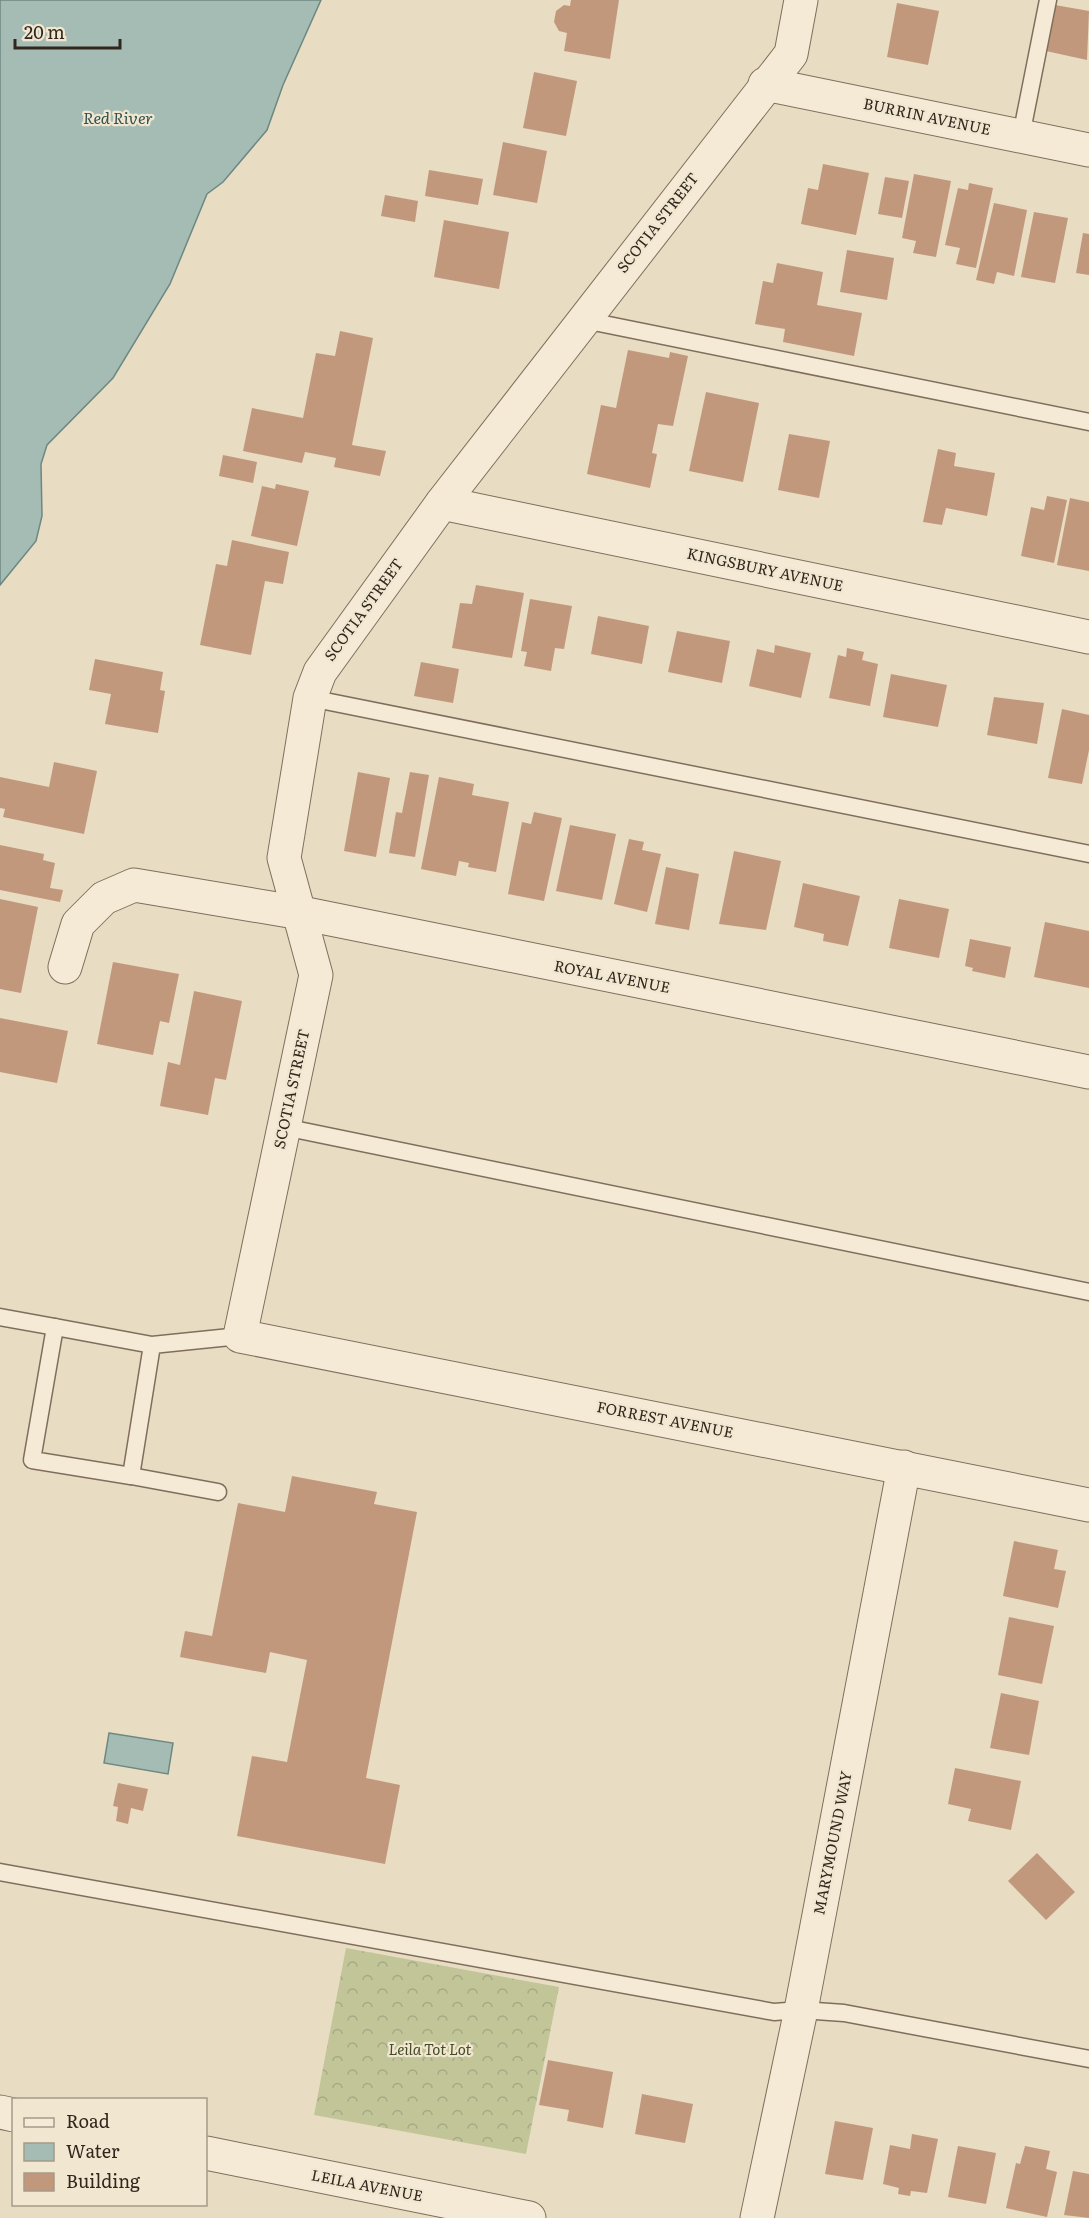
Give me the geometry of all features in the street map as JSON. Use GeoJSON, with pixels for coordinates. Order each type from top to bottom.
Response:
{"type":"FeatureCollection","features":[{"type":"Feature","properties":{"kind":"street","name":"SCOTIA STREET"},"geometry":{"type":"LineString","coordinates":[[240,1336],[316,975],[301,913],[284,858],[310,698],[320,672],[442,503],[765,84],[791,54],[801,0]]}},
{"type":"Feature","properties":{"kind":"street","name":"BURRIN AVENUE"},"geometry":{"type":"LineString","coordinates":[[765,84],[1089,150]]}},
{"type":"Feature","properties":{"kind":"street","name":"KINGSBURY AVENUE"},"geometry":{"type":"LineString","coordinates":[[442,503],[1089,637]]}},
{"type":"Feature","properties":{"kind":"street","name":"ROYAL AVENUE"},"geometry":{"type":"LineString","coordinates":[[65,967],[78,924],[104,898],[134,885],[301,913],[1089,1072]]}},
{"type":"Feature","properties":{"kind":"street","name":"FORREST AVENUE"},"geometry":{"type":"LineString","coordinates":[[240,1336],[1089,1505]]}},
{"type":"Feature","properties":{"kind":"street","name":"MARYMOUND WAY"},"geometry":{"type":"LineString","coordinates":[[757,2218],[801,2010],[904,1467]]}},
{"type":"Feature","properties":{"kind":"street","name":"LEILA AVENUE"},"geometry":{"type":"LineString","coordinates":[[207,2153],[529,2218]]}},
{"type":"Feature","properties":{"kind":"lane"},"geometry":{"type":"LineString","coordinates":[[1021,136],[1048,0]]}},
{"type":"Feature","properties":{"kind":"lane"},"geometry":{"type":"LineString","coordinates":[[584,320],[1089,422]]}},
{"type":"Feature","properties":{"kind":"lane"},"geometry":{"type":"LineString","coordinates":[[310,698],[1089,854]]}},
{"type":"Feature","properties":{"kind":"lane"},"geometry":{"type":"LineString","coordinates":[[284,1127],[1089,1292]]}},
{"type":"Feature","properties":{"kind":"lane"},"geometry":{"type":"LineString","coordinates":[[0,1317],[152,1345],[240,1336]]}},
{"type":"Feature","properties":{"kind":"lane"},"geometry":{"type":"LineString","coordinates":[[55,1327],[32,1460],[218,1492]]}},
{"type":"Feature","properties":{"kind":"lane"},"geometry":{"type":"LineString","coordinates":[[131,1476],[152,1345]]}},
{"type":"Feature","properties":{"kind":"lane"},"geometry":{"type":"LineString","coordinates":[[0,1872],[761,2010],[844,2013],[1089,2059]]}},
{"type":"Feature","properties":{"kind":"green space","name":"Leila Tot Lot"},"geometry":{"type":"Polygon","coordinates":[[[346,1948],[559,1987],[526,2154],[314,2115],[346,1948]]]}},
{"type":"Feature","properties":{"kind":"water","name":"Red River"},"geometry":{"type":"Polygon","coordinates":[[[0,0],[321,0],[283,85],[267,130],[223,182],[207,194],[170,284],[113,378],[47,445],[41,464],[42,516],[36,541],[0,585],[0,0]]]}},
{"type":"Feature","properties":{"kind":"water"},"geometry":{"type":"Polygon","coordinates":[[[109,1733],[173,1743],[168,1774],[104,1763],[109,1733]]]}},
{"type":"Feature","properties":{"kind":"building"},"geometry":{"type":"Polygon","coordinates":[[[571,0],[619,0],[610,59],[564,51],[567,33],[559,31],[554,22],[556,11],[564,5],[570,6],[571,0]]]}},
{"type":"Feature","properties":{"kind":"building"},"geometry":{"type":"Polygon","coordinates":[[[897,3],[939,11],[928,65],[887,57],[897,3]]]}},
{"type":"Feature","properties":{"kind":"building"},"geometry":{"type":"Polygon","coordinates":[[[1055,5],[1089,11],[1087,60],[1046,51],[1055,5]]]}},
{"type":"Feature","properties":{"kind":"building"},"geometry":{"type":"Polygon","coordinates":[[[534,72],[577,81],[566,136],[523,128],[534,72]]]}},
{"type":"Feature","properties":{"kind":"building"},"geometry":{"type":"Polygon","coordinates":[[[503,142],[547,151],[537,203],[493,195],[503,142]]]}},
{"type":"Feature","properties":{"kind":"building"},"geometry":{"type":"Polygon","coordinates":[[[823,164],[869,173],[856,235],[801,224],[808,188],[818,190],[823,164]]]}},
{"type":"Feature","properties":{"kind":"building"},"geometry":{"type":"Polygon","coordinates":[[[429,170],[483,179],[478,205],[425,196],[429,170]]]}},
{"type":"Feature","properties":{"kind":"building"},"geometry":{"type":"Polygon","coordinates":[[[914,174],[951,181],[936,257],[913,253],[916,241],[902,238],[914,174]]]}},
{"type":"Feature","properties":{"kind":"building"},"geometry":{"type":"Polygon","coordinates":[[[885,177],[909,181],[902,218],[878,214],[885,177]]]}},
{"type":"Feature","properties":{"kind":"building"},"geometry":{"type":"Polygon","coordinates":[[[969,183],[993,188],[976,268],[956,264],[960,248],[945,245],[958,188],[968,190],[969,183]]]}},
{"type":"Feature","properties":{"kind":"building"},"geometry":{"type":"Polygon","coordinates":[[[385,195],[418,201],[415,222],[381,216],[385,195]]]}},
{"type":"Feature","properties":{"kind":"building"},"geometry":{"type":"Polygon","coordinates":[[[994,203],[1027,210],[1014,276],[997,272],[994,284],[976,280],[994,203]]]}},
{"type":"Feature","properties":{"kind":"building"},"geometry":{"type":"Polygon","coordinates":[[[1034,212],[1068,218],[1055,283],[1021,277],[1034,212]]]}},
{"type":"Feature","properties":{"kind":"building"},"geometry":{"type":"Polygon","coordinates":[[[444,220],[509,232],[499,289],[434,277],[444,220]]]}},
{"type":"Feature","properties":{"kind":"building"},"geometry":{"type":"Polygon","coordinates":[[[1083,233],[1089,234],[1089,275],[1076,273],[1083,233]]]}},
{"type":"Feature","properties":{"kind":"building"},"geometry":{"type":"Polygon","coordinates":[[[847,250],[894,258],[887,300],[840,292],[847,250]]]}},
{"type":"Feature","properties":{"kind":"building"},"geometry":{"type":"Polygon","coordinates":[[[777,263],[823,272],[817,305],[862,313],[854,356],[783,342],[785,329],[755,324],[763,281],[773,283],[777,263]]]}},
{"type":"Feature","properties":{"kind":"building"},"geometry":{"type":"Polygon","coordinates":[[[340,331],[373,338],[352,445],[386,451],[380,476],[334,467],[336,458],[305,452],[302,463],[243,451],[252,408],[303,418],[316,353],[335,356],[340,331]]]}},
{"type":"Feature","properties":{"kind":"building"},"geometry":{"type":"Polygon","coordinates":[[[628,350],[669,358],[670,352],[688,356],[673,426],[658,424],[652,453],[657,454],[650,488],[587,474],[601,405],[616,408],[628,350]]]}},
{"type":"Feature","properties":{"kind":"building"},"geometry":{"type":"Polygon","coordinates":[[[706,392],[759,403],[743,482],[689,471],[706,392]]]}},
{"type":"Feature","properties":{"kind":"building"},"geometry":{"type":"Polygon","coordinates":[[[789,434],[830,441],[819,498],[778,490],[789,434]]]}},
{"type":"Feature","properties":{"kind":"building"},"geometry":{"type":"Polygon","coordinates":[[[938,449],[956,453],[954,466],[995,473],[987,516],[946,508],[942,525],[923,522],[938,449]]]}},
{"type":"Feature","properties":{"kind":"building"},"geometry":{"type":"Polygon","coordinates":[[[223,455],[257,462],[253,483],[219,476],[223,455]]]}},
{"type":"Feature","properties":{"kind":"building"},"geometry":{"type":"Polygon","coordinates":[[[276,484],[309,491],[297,546],[251,536],[262,486],[275,489],[276,484]]]}},
{"type":"Feature","properties":{"kind":"building"},"geometry":{"type":"Polygon","coordinates":[[[1047,496],[1067,500],[1054,563],[1021,556],[1031,507],[1044,510],[1047,496]]]}},
{"type":"Feature","properties":{"kind":"building"},"geometry":{"type":"Polygon","coordinates":[[[1070,498],[1089,502],[1089,571],[1057,565],[1070,498]]]}},
{"type":"Feature","properties":{"kind":"building"},"geometry":{"type":"Polygon","coordinates":[[[232,540],[289,552],[283,584],[265,581],[251,655],[200,645],[216,564],[227,566],[232,540]]]}},
{"type":"Feature","properties":{"kind":"building"},"geometry":{"type":"Polygon","coordinates":[[[476,585],[524,593],[512,658],[452,648],[460,603],[472,604],[476,585]]]}},
{"type":"Feature","properties":{"kind":"building"},"geometry":{"type":"Polygon","coordinates":[[[530,599],[572,606],[564,649],[555,648],[551,671],[524,666],[527,652],[521,651],[530,599]]]}},
{"type":"Feature","properties":{"kind":"building"},"geometry":{"type":"Polygon","coordinates":[[[598,616],[649,626],[642,664],[591,654],[598,616]]]}},
{"type":"Feature","properties":{"kind":"building"},"geometry":{"type":"Polygon","coordinates":[[[677,631],[730,641],[722,683],[668,672],[677,631]]]}},
{"type":"Feature","properties":{"kind":"building"},"geometry":{"type":"Polygon","coordinates":[[[775,645],[811,653],[801,698],[749,686],[757,649],[774,653],[775,645]]]}},
{"type":"Feature","properties":{"kind":"building"},"geometry":{"type":"Polygon","coordinates":[[[847,648],[864,652],[862,660],[878,664],[870,706],[829,698],[838,655],[846,657],[847,648]]]}},
{"type":"Feature","properties":{"kind":"building"},"geometry":{"type":"Polygon","coordinates":[[[95,659],[163,672],[160,690],[165,691],[158,733],[105,724],[111,694],[89,690],[95,659]]]}},
{"type":"Feature","properties":{"kind":"building"},"geometry":{"type":"Polygon","coordinates":[[[421,662],[459,669],[453,703],[414,696],[421,662]]]}},
{"type":"Feature","properties":{"kind":"building"},"geometry":{"type":"Polygon","coordinates":[[[891,674],[947,685],[938,727],[883,717],[891,674]]]}},
{"type":"Feature","properties":{"kind":"building"},"geometry":{"type":"Polygon","coordinates":[[[994,697],[1044,703],[1037,744],[987,735],[994,697]]]}},
{"type":"Feature","properties":{"kind":"building"},"geometry":{"type":"Polygon","coordinates":[[[1062,709],[1089,715],[1089,750],[1082,784],[1048,778],[1062,709]]]}},
{"type":"Feature","properties":{"kind":"building"},"geometry":{"type":"Polygon","coordinates":[[[54,762],[97,771],[84,834],[3,817],[5,809],[0,808],[0,777],[49,787],[54,762]]]}},
{"type":"Feature","properties":{"kind":"building"},"geometry":{"type":"Polygon","coordinates":[[[358,772],[390,778],[376,857],[344,851],[358,772]]]}},
{"type":"Feature","properties":{"kind":"building"},"geometry":{"type":"Polygon","coordinates":[[[410,772],[429,775],[415,857],[389,853],[396,812],[402,813],[410,772]]]}},
{"type":"Feature","properties":{"kind":"building"},"geometry":{"type":"Polygon","coordinates":[[[439,777],[474,784],[472,795],[509,802],[496,872],[468,867],[469,863],[459,861],[456,876],[421,869],[439,777]]]}},
{"type":"Feature","properties":{"kind":"building"},"geometry":{"type":"Polygon","coordinates":[[[534,812],[562,818],[544,901],[508,894],[522,822],[531,824],[534,812]]]}},
{"type":"Feature","properties":{"kind":"building"},"geometry":{"type":"Polygon","coordinates":[[[570,825],[616,834],[602,900],[556,891],[570,825]]]}},
{"type":"Feature","properties":{"kind":"building"},"geometry":{"type":"Polygon","coordinates":[[[629,839],[644,842],[642,850],[661,854],[647,912],[614,904],[629,839]]]}},
{"type":"Feature","properties":{"kind":"building"},"geometry":{"type":"Polygon","coordinates":[[[0,845],[44,854],[43,860],[55,863],[50,888],[63,890],[60,902],[0,890],[0,845]]]}},
{"type":"Feature","properties":{"kind":"building"},"geometry":{"type":"Polygon","coordinates":[[[734,851],[781,861],[766,930],[719,924],[734,851]]]}},
{"type":"Feature","properties":{"kind":"building"},"geometry":{"type":"Polygon","coordinates":[[[666,867],[699,874],[689,930],[655,924],[666,867]]]}},
{"type":"Feature","properties":{"kind":"building"},"geometry":{"type":"Polygon","coordinates":[[[803,883],[860,896],[848,946],[823,941],[824,934],[794,927],[803,883]]]}},
{"type":"Feature","properties":{"kind":"building"},"geometry":{"type":"Polygon","coordinates":[[[0,899],[38,907],[21,993],[0,989],[0,899]]]}},
{"type":"Feature","properties":{"kind":"building"},"geometry":{"type":"Polygon","coordinates":[[[899,899],[949,909],[939,958],[889,948],[899,899]]]}},
{"type":"Feature","properties":{"kind":"building"},"geometry":{"type":"Polygon","coordinates":[[[1045,922],[1089,931],[1089,988],[1034,977],[1045,922]]]}},
{"type":"Feature","properties":{"kind":"building"},"geometry":{"type":"Polygon","coordinates":[[[970,939],[1011,947],[1005,978],[972,971],[973,968],[965,966],[970,939]]]}},
{"type":"Feature","properties":{"kind":"building"},"geometry":{"type":"Polygon","coordinates":[[[113,962],[179,974],[169,1023],[160,1021],[153,1055],[97,1044],[113,962]]]}},
{"type":"Feature","properties":{"kind":"building"},"geometry":{"type":"Polygon","coordinates":[[[194,991],[242,1001],[226,1080],[215,1078],[208,1115],[160,1106],[168,1062],[180,1065],[194,991]]]}},
{"type":"Feature","properties":{"kind":"building"},"geometry":{"type":"Polygon","coordinates":[[[0,1018],[68,1031],[57,1083],[0,1072],[0,1018]]]}},
{"type":"Feature","properties":{"kind":"building"},"geometry":{"type":"Polygon","coordinates":[[[292,1476],[377,1492],[374,1504],[417,1512],[366,1778],[400,1785],[385,1864],[237,1836],[252,1756],[287,1762],[307,1660],[270,1652],[266,1673],[180,1657],[185,1631],[212,1636],[238,1503],[285,1512],[292,1476]]]}},
{"type":"Feature","properties":{"kind":"building"},"geometry":{"type":"Polygon","coordinates":[[[1014,1541],[1058,1550],[1054,1569],[1066,1571],[1058,1608],[1003,1596],[1014,1541]]]}},
{"type":"Feature","properties":{"kind":"building"},"geometry":{"type":"Polygon","coordinates":[[[1009,1617],[1054,1626],[1042,1684],[998,1675],[1009,1617]]]}},
{"type":"Feature","properties":{"kind":"building"},"geometry":{"type":"Polygon","coordinates":[[[1001,1693],[1039,1701],[1029,1755],[990,1748],[1001,1693]]]}},
{"type":"Feature","properties":{"kind":"building"},"geometry":{"type":"Polygon","coordinates":[[[955,1768],[1021,1781],[1011,1830],[968,1821],[971,1809],[948,1804],[955,1768]]]}},
{"type":"Feature","properties":{"kind":"building"},"geometry":{"type":"Polygon","coordinates":[[[118,1783],[148,1789],[143,1811],[131,1808],[128,1824],[116,1821],[118,1807],[113,1806],[118,1783]]]}},
{"type":"Feature","properties":{"kind":"building"},"geometry":{"type":"Polygon","coordinates":[[[1037,1853],[1075,1892],[1046,1920],[1008,1881],[1037,1853]]]}},
{"type":"Feature","properties":{"kind":"building"},"geometry":{"type":"Polygon","coordinates":[[[548,2060],[613,2072],[603,2128],[567,2121],[569,2110],[539,2105],[548,2060]]]}},
{"type":"Feature","properties":{"kind":"building"},"geometry":{"type":"Polygon","coordinates":[[[642,2094],[693,2104],[685,2143],[635,2134],[642,2094]]]}},
{"type":"Feature","properties":{"kind":"building"},"geometry":{"type":"Polygon","coordinates":[[[835,2121],[873,2128],[863,2180],[825,2174],[835,2121]]]}},
{"type":"Feature","properties":{"kind":"building"},"geometry":{"type":"Polygon","coordinates":[[[912,2134],[938,2139],[927,2193],[911,2191],[910,2196],[898,2194],[899,2188],[883,2184],[890,2145],[910,2149],[912,2134]]]}},
{"type":"Feature","properties":{"kind":"building"},"geometry":{"type":"Polygon","coordinates":[[[958,2146],[996,2153],[986,2204],[948,2197],[958,2146]]]}},
{"type":"Feature","properties":{"kind":"building"},"geometry":{"type":"Polygon","coordinates":[[[1025,2146],[1050,2151],[1046,2169],[1057,2172],[1047,2217],[1006,2208],[1016,2163],[1020,2164],[1025,2146]]]}},
{"type":"Feature","properties":{"kind":"building"},"geometry":{"type":"Polygon","coordinates":[[[1073,2171],[1089,2174],[1089,2218],[1064,2215],[1073,2171]]]}}]}
